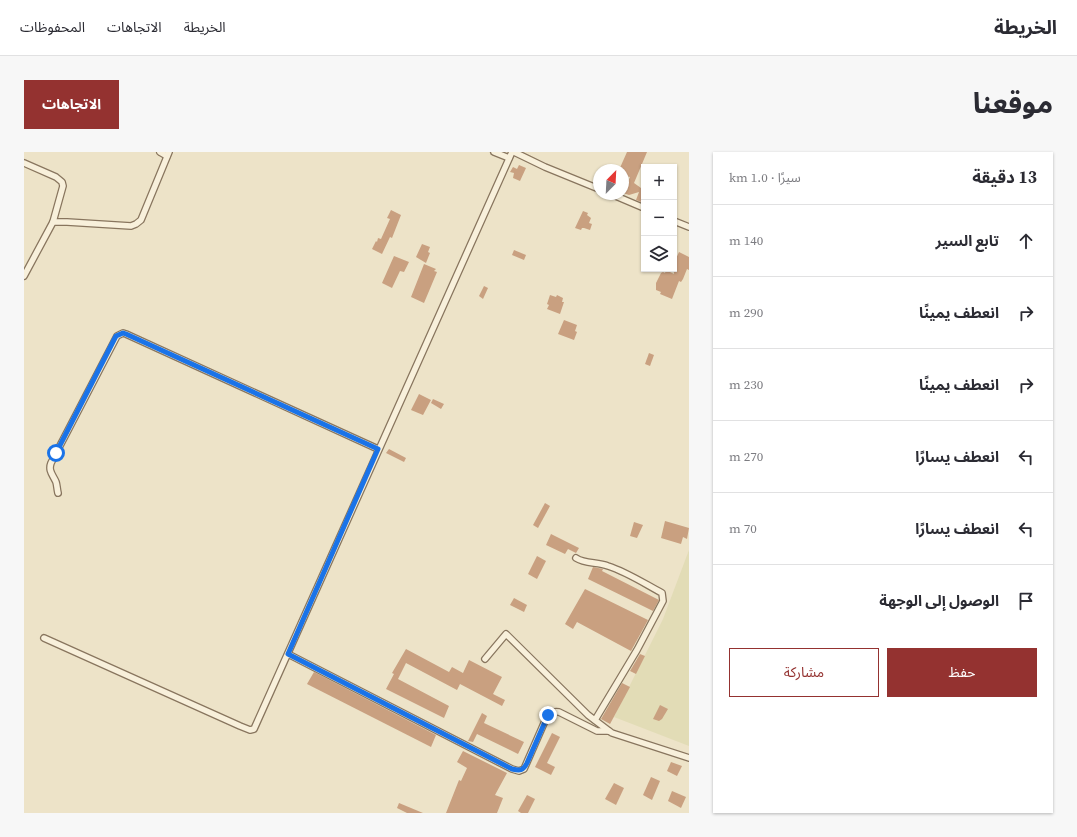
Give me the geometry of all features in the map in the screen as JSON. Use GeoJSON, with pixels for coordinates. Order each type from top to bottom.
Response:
{"type":"FeatureCollection","features":[{"type":"Feature","properties":{"kind":"street"},"geometry":{"type":"LineString","coordinates":[[53,222],[131,226],[136,224],[141,220],[168,154],[160,152]]}},
{"type":"Feature","properties":{"kind":"street"},"geometry":{"type":"LineString","coordinates":[[494,152],[509,158]]}},
{"type":"Feature","properties":{"kind":"street"},"geometry":{"type":"LineString","coordinates":[[44,638],[250,730],[256,728],[378,449],[509,158],[513,152],[593,187]]}},
{"type":"Feature","properties":{"kind":"street"},"geometry":{"type":"LineString","coordinates":[[24,163],[56,177],[62,182],[63,186],[53,222],[24,276]]}},
{"type":"Feature","properties":{"kind":"street"},"geometry":{"type":"LineString","coordinates":[[625,200],[641,207]]}},
{"type":"Feature","properties":{"kind":"street"},"geometry":{"type":"LineString","coordinates":[[677,222],[689,227]]}},
{"type":"Feature","properties":{"kind":"street"},"geometry":{"type":"LineString","coordinates":[[58,492],[56,482],[51,473],[51,463],[116,336],[123,333],[378,449]]}},
{"type":"Feature","properties":{"kind":"street"},"geometry":{"type":"LineString","coordinates":[[576,558],[583,562],[594,562],[610,566],[662,593],[663,601],[637,650],[595,720]]}},
{"type":"Feature","properties":{"kind":"street"},"geometry":{"type":"LineString","coordinates":[[485,659],[506,634],[588,715],[609,731],[689,758]]}},
{"type":"Feature","properties":{"kind":"street"},"geometry":{"type":"LineString","coordinates":[[288,654],[512,769],[519,771],[524,769],[548,715],[553,711],[559,712],[597,731],[609,731]]}},
{"type":"Feature","properties":{"kind":"shaded area"},"geometry":{"type":"Polygon","coordinates":[[[689,550],[689,746],[614,717],[663,619],[689,550]]]}},
{"type":"Feature","properties":{"kind":"building"},"geometry":{"type":"Polygon","coordinates":[[[627,152],[647,152],[634,183],[641,188],[641,202],[636,200],[639,192],[629,195],[629,164],[622,164],[627,152]]]}},
{"type":"Feature","properties":{"kind":"building"},"geometry":{"type":"Polygon","coordinates":[[[519,165],[526,168],[520,181],[513,178],[514,173],[510,172],[513,167],[517,169],[519,165]]]}},
{"type":"Feature","properties":{"kind":"building"},"geometry":{"type":"Polygon","coordinates":[[[391,210],[401,215],[392,238],[390,237],[382,254],[372,249],[378,238],[381,239],[390,219],[387,218],[391,210]]]}},
{"type":"Feature","properties":{"kind":"building"},"geometry":{"type":"Polygon","coordinates":[[[583,211],[588,213],[587,215],[591,218],[589,223],[592,224],[590,230],[575,228],[583,211]]]}},
{"type":"Feature","properties":{"kind":"building"},"geometry":{"type":"Polygon","coordinates":[[[422,244],[430,247],[428,252],[430,253],[426,263],[416,257],[422,244]]]}},
{"type":"Feature","properties":{"kind":"building"},"geometry":{"type":"Polygon","coordinates":[[[514,250],[526,255],[524,260],[512,255],[514,250]]]}},
{"type":"Feature","properties":{"kind":"building"},"geometry":{"type":"Polygon","coordinates":[[[679,252],[689,257],[689,270],[687,269],[681,282],[679,281],[672,299],[660,294],[661,292],[656,290],[656,283],[661,273],[670,272],[674,274],[674,272],[677,272],[677,256],[679,252]]]}},
{"type":"Feature","properties":{"kind":"building"},"geometry":{"type":"Polygon","coordinates":[[[394,256],[409,262],[404,272],[400,271],[392,288],[382,283],[394,256]]]}},
{"type":"Feature","properties":{"kind":"building"},"geometry":{"type":"Polygon","coordinates":[[[424,264],[436,269],[434,271],[437,272],[424,303],[411,297],[424,264]]]}},
{"type":"Feature","properties":{"kind":"building"},"geometry":{"type":"Polygon","coordinates":[[[484,286],[488,288],[483,299],[479,296],[484,286]]]}},
{"type":"Feature","properties":{"kind":"building"},"geometry":{"type":"Polygon","coordinates":[[[550,295],[556,297],[557,295],[563,298],[562,302],[564,302],[560,314],[547,309],[550,295]]]}},
{"type":"Feature","properties":{"kind":"building"},"geometry":{"type":"Polygon","coordinates":[[[564,320],[577,325],[575,331],[577,332],[574,340],[558,334],[564,320]]]}},
{"type":"Feature","properties":{"kind":"building"},"geometry":{"type":"Polygon","coordinates":[[[649,353],[654,355],[650,366],[645,364],[649,353]]]}},
{"type":"Feature","properties":{"kind":"building"},"geometry":{"type":"Polygon","coordinates":[[[419,394],[431,400],[423,415],[411,410],[419,394]]]}},
{"type":"Feature","properties":{"kind":"building"},"geometry":{"type":"Polygon","coordinates":[[[433,399],[444,404],[441,409],[431,403],[433,399]]]}},
{"type":"Feature","properties":{"kind":"building"},"geometry":{"type":"Polygon","coordinates":[[[389,449],[406,458],[404,462],[386,453],[389,449]]]}},
{"type":"Feature","properties":{"kind":"building"},"geometry":{"type":"Polygon","coordinates":[[[545,503],[550,506],[538,528],[533,525],[545,503]]]}},
{"type":"Feature","properties":{"kind":"building"},"geometry":{"type":"Polygon","coordinates":[[[665,521],[689,528],[687,539],[683,537],[681,544],[661,538],[665,521]]]}},
{"type":"Feature","properties":{"kind":"building"},"geometry":{"type":"Polygon","coordinates":[[[634,522],[643,525],[637,538],[630,536],[634,522]]]}},
{"type":"Feature","properties":{"kind":"building"},"geometry":{"type":"Polygon","coordinates":[[[551,534],[579,548],[576,553],[568,549],[565,554],[546,545],[551,534]]]}},
{"type":"Feature","properties":{"kind":"building"},"geometry":{"type":"Polygon","coordinates":[[[537,556],[546,561],[537,579],[528,574],[537,556]]]}},
{"type":"Feature","properties":{"kind":"building"},"geometry":{"type":"Polygon","coordinates":[[[593,567],[603,569],[602,571],[659,600],[653,611],[588,579],[593,567]]]}},
{"type":"Feature","properties":{"kind":"building"},"geometry":{"type":"Polygon","coordinates":[[[585,589],[648,620],[631,651],[577,622],[573,629],[565,624],[585,589]]]}},
{"type":"Feature","properties":{"kind":"building"},"geometry":{"type":"Polygon","coordinates":[[[514,598],[527,605],[524,612],[510,605],[514,598]]]}},
{"type":"Feature","properties":{"kind":"building"},"geometry":{"type":"Polygon","coordinates":[[[406,649],[449,672],[452,667],[463,673],[469,660],[502,677],[493,694],[505,700],[502,706],[460,684],[457,690],[406,663],[398,679],[449,706],[444,718],[386,689],[394,674],[392,673],[406,649]]]}},
{"type":"Feature","properties":{"kind":"building"},"geometry":{"type":"Polygon","coordinates":[[[640,654],[645,656],[636,674],[630,671],[640,654]]]}},
{"type":"Feature","properties":{"kind":"building"},"geometry":{"type":"Polygon","coordinates":[[[314,672],[436,735],[431,747],[307,684],[314,672]]]}},
{"type":"Feature","properties":{"kind":"building"},"geometry":{"type":"Polygon","coordinates":[[[622,683],[630,687],[610,724],[601,719],[622,683]]]}},
{"type":"Feature","properties":{"kind":"building"},"geometry":{"type":"Polygon","coordinates":[[[660,705],[668,709],[659,721],[653,719],[660,705]]]}},
{"type":"Feature","properties":{"kind":"building"},"geometry":{"type":"Polygon","coordinates":[[[482,713],[487,716],[484,723],[524,742],[518,754],[477,734],[473,742],[468,741],[482,713]]]}},
{"type":"Feature","properties":{"kind":"building"},"geometry":{"type":"Polygon","coordinates":[[[552,733],[560,737],[547,763],[555,767],[551,775],[535,767],[552,733]]]}},
{"type":"Feature","properties":{"kind":"building"},"geometry":{"type":"Polygon","coordinates":[[[463,751],[507,773],[495,795],[503,798],[497,813],[446,813],[459,780],[461,781],[467,768],[457,762],[463,751]]]}},
{"type":"Feature","properties":{"kind":"building"},"geometry":{"type":"Polygon","coordinates":[[[671,762],[682,766],[677,776],[667,771],[671,762]]]}},
{"type":"Feature","properties":{"kind":"building"},"geometry":{"type":"Polygon","coordinates":[[[651,777],[660,781],[652,800],[643,795],[651,777]]]}},
{"type":"Feature","properties":{"kind":"building"},"geometry":{"type":"Polygon","coordinates":[[[614,783],[624,788],[616,805],[605,799],[614,783]]]}},
{"type":"Feature","properties":{"kind":"building"},"geometry":{"type":"Polygon","coordinates":[[[672,791],[686,797],[681,808],[668,801],[672,791]]]}},
{"type":"Feature","properties":{"kind":"building"},"geometry":{"type":"Polygon","coordinates":[[[527,795],[535,799],[528,813],[521,813],[518,811],[527,795]]]}},
{"type":"Feature","properties":{"kind":"building"},"geometry":{"type":"Polygon","coordinates":[[[399,803],[423,813],[407,813],[397,808],[399,803]]]}},
{"type":"Feature","properties":{"kind":"route"},"geometry":{"type":"LineString","coordinates":[[56,453],[116,336],[123,333],[378,449],[288,654],[512,769],[519,771],[524,769],[548,715]]}}]}
